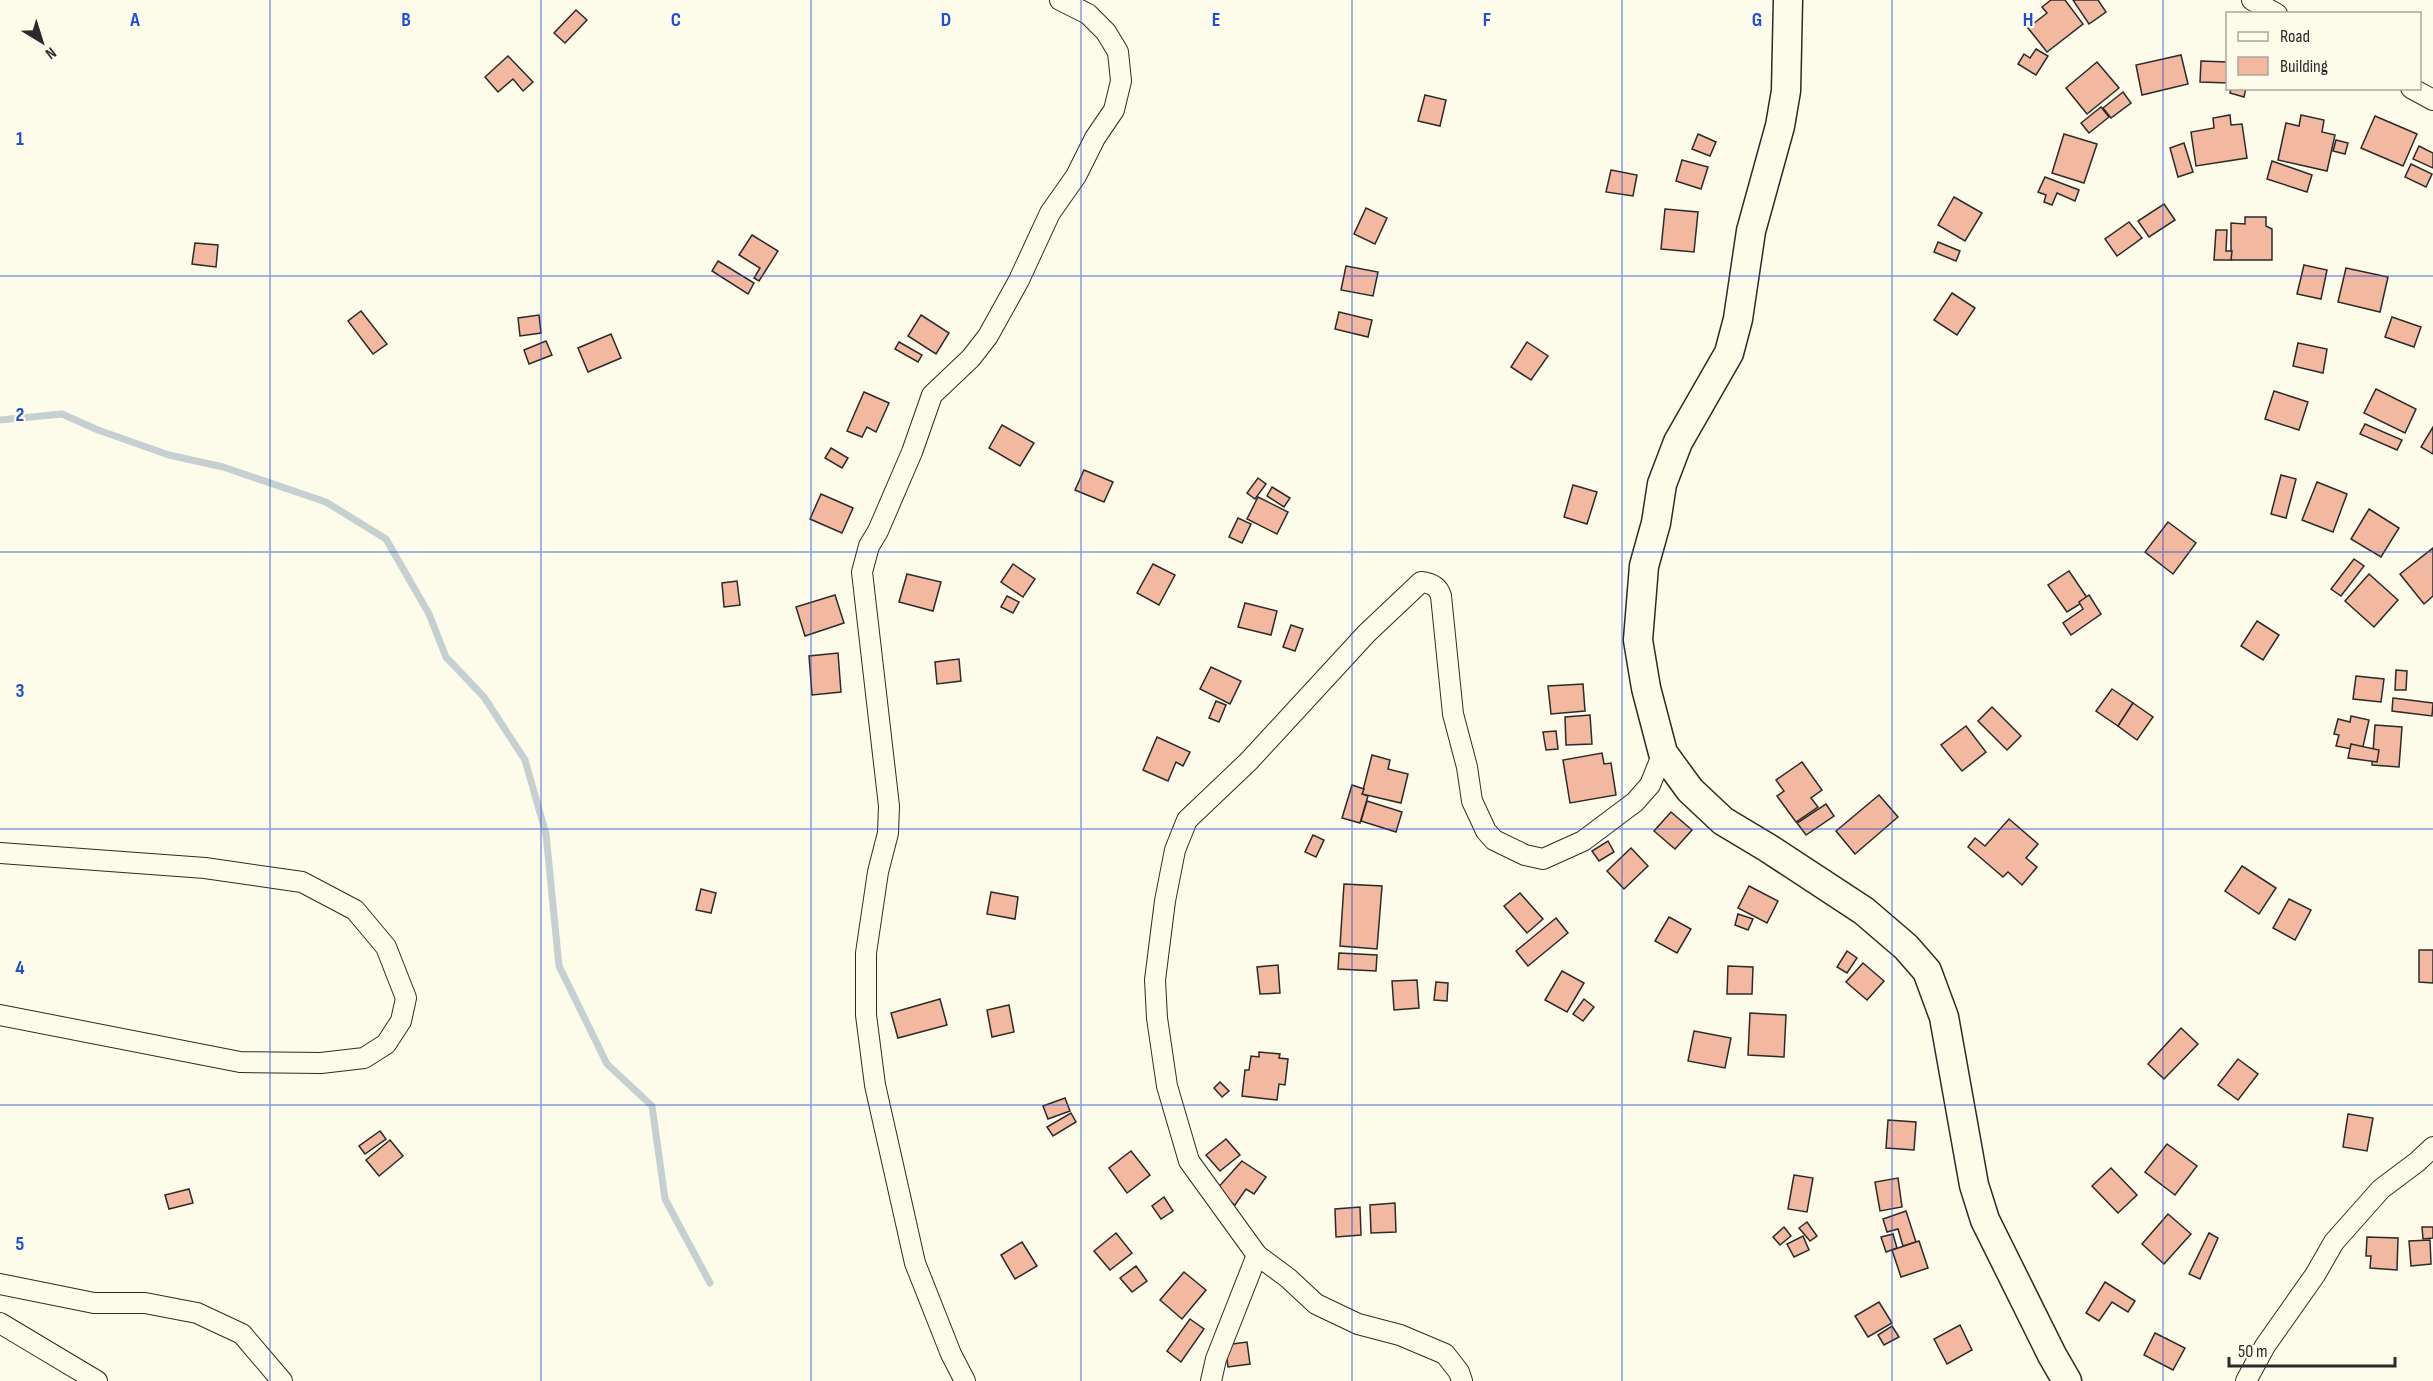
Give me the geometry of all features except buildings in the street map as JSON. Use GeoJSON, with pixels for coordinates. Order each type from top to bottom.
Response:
{"type":"FeatureCollection","features":[{"type":"Feature","properties":{"kind":"main road"},"geometry":{"type":"LineString","coordinates":[[1788,0],[1786,91],[1780,126],[1751,231],[1735,330],[1729,353],[1678,442],[1662,484],[1656,523],[1644,566],[1638,640],[1646,688],[1663,753],[1690,790],[1723,821],[1864,911],[1906,947],[1927,971],[1944,1017],[1974,1185],[1985,1220],[2067,1381]]}},
{"type":"Feature","properties":{"kind":"street"},"geometry":{"type":"LineString","coordinates":[[965,1381],[951,1354],[915,1263],[895,1182],[873,1073],[866,1015],[866,954],[878,872],[888,833],[889,807],[862,572],[869,546],[878,531],[912,453],[932,395],[971,358],[988,336],[1019,280],[1050,213],[1076,176],[1095,138],[1114,110],[1121,81],[1118,52],[1106,32],[1088,14],[1059,0]]}},
{"type":"Feature","properties":{"kind":"street"},"geometry":{"type":"LineString","coordinates":[[2252,0],[2273,12]]}},
{"type":"Feature","properties":{"kind":"street"},"geometry":{"type":"LineString","coordinates":[[2415,90],[2433,100]]}},
{"type":"Feature","properties":{"kind":"street"},"geometry":{"type":"LineString","coordinates":[[1462,1381],[1459,1372],[1445,1354],[1400,1335],[1358,1324],[1316,1304],[1288,1278],[1257,1255],[1189,1161],[1173,1107],[1162,1056],[1155,980],[1165,901],[1175,850],[1187,820],[1255,754],[1367,633],[1421,582],[1432,584],[1439,590],[1441,596],[1453,714],[1467,767],[1472,801],[1486,831],[1494,840],[1525,855],[1543,859],[1576,845],[1603,828],[1635,802],[1650,785],[1663,753]]}},
{"type":"Feature","properties":{"kind":"street"},"geometry":{"type":"LineString","coordinates":[[0,853],[205,868],[302,882],[355,910],[386,947],[406,998],[401,1021],[386,1044],[364,1058],[321,1063],[240,1062],[0,1015]]}},
{"type":"Feature","properties":{"kind":"street"},"geometry":{"type":"LineString","coordinates":[[2246,1381],[2265,1346],[2315,1275],[2334,1242],[2381,1189],[2433,1147]]}},
{"type":"Feature","properties":{"kind":"street"},"geometry":{"type":"LineString","coordinates":[[1210,1381],[1220,1346],[1257,1255]]}},
{"type":"Feature","properties":{"kind":"street"},"geometry":{"type":"LineString","coordinates":[[0,1284],[94,1303],[145,1303],[196,1313],[242,1334],[282,1381]]}},
{"type":"Feature","properties":{"kind":"street"},"geometry":{"type":"LineString","coordinates":[[0,1323],[97,1381]]}},
{"type":"Feature","properties":{"kind":"waterway"},"geometry":{"type":"LineString","coordinates":[[0,420],[62,414],[98,430],[169,455],[223,467],[326,502],[386,539],[429,614],[446,657],[484,697],[525,760],[546,834],[559,966],[607,1064],[652,1106],[665,1199],[710,1283]]}}]}
